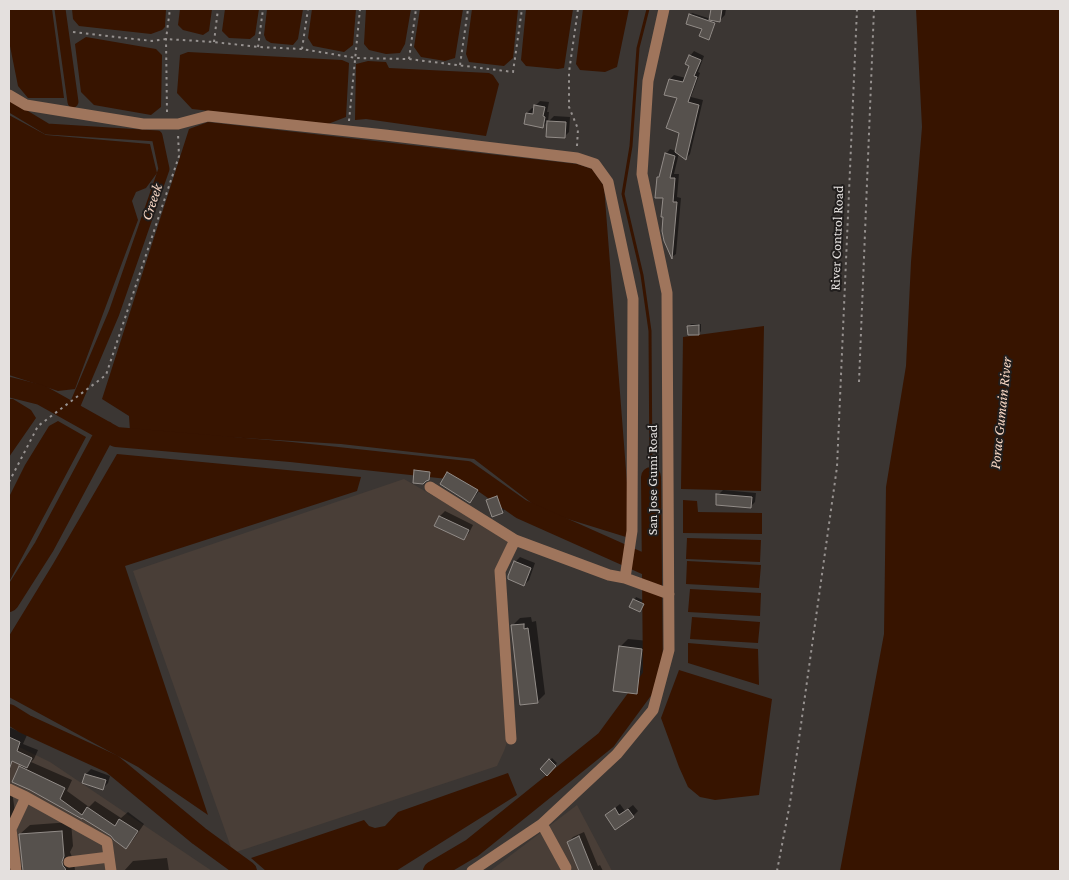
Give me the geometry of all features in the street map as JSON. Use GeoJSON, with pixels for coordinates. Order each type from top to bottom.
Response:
{"type":"FeatureCollection","features":[{"type":"Feature","properties":{"kind":"street","name":"San Jose Gumi Road"},"geometry":{"type":"LineString","coordinates":[[472,871],[542,824],[617,754],[653,710],[669,650],[667,293],[642,174],[648,81],[664,9]]}},
{"type":"Feature","properties":{"kind":"street"},"geometry":{"type":"LineString","coordinates":[[9,95],[26,105],[143,124],[173,124],[208,116],[577,158],[595,164],[608,182],[633,299],[632,531],[625,578]]}},
{"type":"Feature","properties":{"kind":"street"},"geometry":{"type":"LineString","coordinates":[[430,487],[515,540],[609,575],[625,578],[669,594]]}},
{"type":"Feature","properties":{"kind":"street"},"geometry":{"type":"LineString","coordinates":[[511,739],[500,571],[515,540]]}},
{"type":"Feature","properties":{"kind":"street"},"geometry":{"type":"LineString","coordinates":[[9,789],[107,842],[111,871]]}},
{"type":"Feature","properties":{"kind":"street"},"geometry":{"type":"LineString","coordinates":[[16,871],[11,829],[26,797]]}},
{"type":"Feature","properties":{"kind":"street"},"geometry":{"type":"LineString","coordinates":[[542,824],[566,868]]}},
{"type":"Feature","properties":{"kind":"street"},"geometry":{"type":"LineString","coordinates":[[69,862],[109,857]]}},
{"type":"Feature","properties":{"kind":"path"},"geometry":{"type":"LineString","coordinates":[[9,482],[38,426],[106,375],[180,156],[173,124],[166,39],[170,9]]}},
{"type":"Feature","properties":{"kind":"path"},"geometry":{"type":"LineString","coordinates":[[214,42],[218,9]]}},
{"type":"Feature","properties":{"kind":"path"},"geometry":{"type":"LineString","coordinates":[[258,47],[263,9]]}},
{"type":"Feature","properties":{"kind":"path"},"geometry":{"type":"LineString","coordinates":[[302,49],[308,9]]}},
{"type":"Feature","properties":{"kind":"path"},"geometry":{"type":"LineString","coordinates":[[346,131],[350,118],[360,9]]}},
{"type":"Feature","properties":{"kind":"path"},"geometry":{"type":"LineString","coordinates":[[409,59],[416,9]]}},
{"type":"Feature","properties":{"kind":"path"},"geometry":{"type":"LineString","coordinates":[[460,65],[468,9]]}},
{"type":"Feature","properties":{"kind":"path"},"geometry":{"type":"LineString","coordinates":[[73,32],[152,41],[166,39],[302,49],[356,58],[409,59],[513,72],[522,9]]}},
{"type":"Feature","properties":{"kind":"path"},"geometry":{"type":"LineString","coordinates":[[577,158],[578,130],[569,107],[569,72],[578,9]]}},
{"type":"Feature","properties":{"kind":"path","name":"River Control Road"},"geometry":{"type":"LineString","coordinates":[[777,871],[790,803],[837,467],[857,9]]}},
{"type":"Feature","properties":{"kind":"path"},"geometry":{"type":"LineString","coordinates":[[859,382],[874,9]]}},
{"type":"Feature","properties":{"kind":"shaded area"},"geometry":{"type":"Polygon","coordinates":[[[404,479],[510,540],[495,570],[508,739],[504,751],[497,766],[233,853],[133,571],[404,479]]]}},
{"type":"Feature","properties":{"kind":"shaded area"},"geometry":{"type":"Polygon","coordinates":[[[9,742],[50,762],[212,871],[9,871],[9,742]]]}},
{"type":"Feature","properties":{"kind":"shaded area"},"geometry":{"type":"Polygon","coordinates":[[[577,805],[612,871],[490,871],[577,805]]]}},
{"type":"Feature","properties":{"kind":"water"},"geometry":{"type":"Polygon","coordinates":[[[9,9],[52,9],[64,98],[28,98],[18,86],[9,41],[9,9]]]}},
{"type":"Feature","properties":{"kind":"water"},"geometry":{"type":"Polygon","coordinates":[[[72,9],[166,9],[165,27],[151,34],[79,26],[73,19],[72,9]]]}},
{"type":"Feature","properties":{"kind":"water"},"geometry":{"type":"Polygon","coordinates":[[[180,9],[212,9],[209,31],[203,35],[183,30],[178,25],[180,9]]]}},
{"type":"Feature","properties":{"kind":"water"},"geometry":{"type":"Polygon","coordinates":[[[225,9],[259,9],[255,35],[250,39],[229,38],[222,31],[225,9]]]}},
{"type":"Feature","properties":{"kind":"water"},"geometry":{"type":"Polygon","coordinates":[[[267,9],[303,9],[298,39],[293,45],[271,43],[266,40],[264,35],[267,9]]]}},
{"type":"Feature","properties":{"kind":"water"},"geometry":{"type":"Polygon","coordinates":[[[312,9],[356,9],[353,45],[344,52],[313,46],[308,38],[312,9]]]}},
{"type":"Feature","properties":{"kind":"water"},"geometry":{"type":"Polygon","coordinates":[[[366,9],[411,9],[405,44],[400,53],[386,54],[369,50],[364,44],[366,9]]]}},
{"type":"Feature","properties":{"kind":"water"},"geometry":{"type":"Polygon","coordinates":[[[420,9],[463,9],[455,58],[445,61],[421,57],[414,47],[420,9]]]}},
{"type":"Feature","properties":{"kind":"water"},"geometry":{"type":"Polygon","coordinates":[[[472,9],[518,9],[513,58],[504,66],[469,62],[466,54],[472,9]]]}},
{"type":"Feature","properties":{"kind":"water"},"geometry":{"type":"Polygon","coordinates":[[[526,9],[573,9],[564,68],[526,66],[521,60],[526,9]]]}},
{"type":"Feature","properties":{"kind":"water"},"geometry":{"type":"Polygon","coordinates":[[[583,9],[629,9],[617,67],[605,72],[580,70],[576,64],[583,9]]]}},
{"type":"Feature","properties":{"kind":"water","name":"Porac Gumain River"},"geometry":{"type":"Polygon","coordinates":[[[916,9],[1060,9],[1060,871],[840,871],[884,634],[886,487],[906,366],[911,262],[922,127],[916,9]]]}},
{"type":"Feature","properties":{"kind":"water"},"geometry":{"type":"Polygon","coordinates":[[[86,37],[156,49],[162,55],[161,107],[151,115],[94,105],[81,92],[75,44],[86,37]]]}},
{"type":"Feature","properties":{"kind":"water"},"geometry":{"type":"Polygon","coordinates":[[[188,52],[342,60],[349,63],[346,117],[328,124],[192,109],[177,93],[180,55],[188,52]]]}},
{"type":"Feature","properties":{"kind":"water"},"geometry":{"type":"Polygon","coordinates":[[[368,61],[386,62],[389,68],[489,73],[493,75],[499,84],[486,136],[366,119],[355,120],[356,64],[368,61]]]}},
{"type":"Feature","properties":{"kind":"water"},"geometry":{"type":"Polygon","coordinates":[[[9,115],[46,135],[150,144],[157,173],[146,188],[136,192],[132,201],[138,220],[75,389],[58,391],[9,375],[9,115]]]}},
{"type":"Feature","properties":{"kind":"water"},"geometry":{"type":"Polygon","coordinates":[[[208,122],[577,164],[592,169],[604,186],[630,522],[626,537],[542,511],[474,459],[341,444],[130,431],[129,416],[102,399],[189,129],[208,122]]]}},
{"type":"Feature","properties":{"kind":"water"},"geometry":{"type":"Polygon","coordinates":[[[764,326],[761,491],[681,489],[683,337],[764,326]]]}},
{"type":"Feature","properties":{"kind":"water"},"geometry":{"type":"Polygon","coordinates":[[[9,399],[13,399],[31,410],[36,418],[9,457],[9,399]]]}},
{"type":"Feature","properties":{"kind":"water"},"geometry":{"type":"Polygon","coordinates":[[[58,421],[86,437],[9,582],[9,497],[25,465],[49,426],[58,421]]]}},
{"type":"Feature","properties":{"kind":"water"},"geometry":{"type":"Polygon","coordinates":[[[117,454],[361,477],[357,491],[125,566],[208,815],[138,767],[9,697],[9,636],[117,454]]]}},
{"type":"Feature","properties":{"kind":"water"},"geometry":{"type":"Polygon","coordinates":[[[683,500],[697,501],[698,512],[762,513],[762,534],[683,533],[683,500]]]}},
{"type":"Feature","properties":{"kind":"water"},"geometry":{"type":"Polygon","coordinates":[[[687,538],[761,540],[760,562],[686,559],[687,538]]]}},
{"type":"Feature","properties":{"kind":"water"},"geometry":{"type":"Polygon","coordinates":[[[687,561],[761,565],[759,588],[686,584],[687,561]]]}},
{"type":"Feature","properties":{"kind":"water"},"geometry":{"type":"Polygon","coordinates":[[[690,589],[761,593],[760,616],[688,612],[690,589]]]}},
{"type":"Feature","properties":{"kind":"water"},"geometry":{"type":"Polygon","coordinates":[[[692,617],[760,622],[758,643],[690,639],[692,617]]]}},
{"type":"Feature","properties":{"kind":"water"},"geometry":{"type":"Polygon","coordinates":[[[688,643],[758,649],[759,685],[688,663],[688,643]]]}},
{"type":"Feature","properties":{"kind":"water"},"geometry":{"type":"Polygon","coordinates":[[[679,670],[772,699],[759,795],[715,800],[700,797],[688,787],[661,718],[679,670]]]}},
{"type":"Feature","properties":{"kind":"water"},"geometry":{"type":"Polygon","coordinates":[[[508,773],[517,795],[396,871],[266,871],[251,858],[364,820],[369,826],[375,828],[385,826],[398,812],[508,773]]]}},
{"type":"Feature","properties":{"kind":"building"},"geometry":{"type":"Polygon","coordinates":[[[711,9],[722,9],[720,22],[709,20],[711,9]]]}},
{"type":"Feature","properties":{"kind":"building"},"geometry":{"type":"Polygon","coordinates":[[[689,14],[715,23],[709,40],[699,36],[702,29],[686,24],[689,14]]]}},
{"type":"Feature","properties":{"kind":"building"},"geometry":{"type":"Polygon","coordinates":[[[689,55],[701,60],[694,76],[697,77],[688,102],[699,105],[686,160],[675,152],[679,133],[666,128],[677,98],[664,95],[669,79],[683,82],[689,66],[685,64],[689,55]]]}},
{"type":"Feature","properties":{"kind":"building"},"geometry":{"type":"Polygon","coordinates":[[[534,105],[545,107],[543,128],[524,124],[526,113],[533,114],[534,105]]]}},
{"type":"Feature","properties":{"kind":"building"},"geometry":{"type":"Polygon","coordinates":[[[547,121],[566,122],[565,138],[546,137],[547,121]]]}},
{"type":"Feature","properties":{"kind":"building"},"geometry":{"type":"Polygon","coordinates":[[[665,153],[675,156],[670,178],[675,178],[673,202],[677,202],[672,259],[662,231],[663,198],[655,198],[657,177],[659,177],[665,153]]]}},
{"type":"Feature","properties":{"kind":"building"},"geometry":{"type":"Polygon","coordinates":[[[699,325],[699,335],[688,335],[687,326],[699,325]]]}},
{"type":"Feature","properties":{"kind":"building"},"geometry":{"type":"Polygon","coordinates":[[[414,470],[430,472],[429,480],[423,484],[413,483],[414,470]]]}},
{"type":"Feature","properties":{"kind":"building"},"geometry":{"type":"Polygon","coordinates":[[[447,472],[478,490],[470,503],[440,484],[447,472]]]}},
{"type":"Feature","properties":{"kind":"building"},"geometry":{"type":"Polygon","coordinates":[[[716,494],[752,497],[751,508],[716,505],[716,494]]]}},
{"type":"Feature","properties":{"kind":"building"},"geometry":{"type":"Polygon","coordinates":[[[497,496],[503,513],[492,517],[486,500],[497,496]]]}},
{"type":"Feature","properties":{"kind":"building"},"geometry":{"type":"Polygon","coordinates":[[[439,516],[469,530],[464,540],[434,526],[439,516]]]}},
{"type":"Feature","properties":{"kind":"building"},"geometry":{"type":"Polygon","coordinates":[[[514,561],[531,568],[524,586],[508,579],[514,561]]]}},
{"type":"Feature","properties":{"kind":"building"},"geometry":{"type":"Polygon","coordinates":[[[633,599],[644,604],[640,612],[629,607],[633,599]]]}},
{"type":"Feature","properties":{"kind":"building"},"geometry":{"type":"Polygon","coordinates":[[[524,624],[524,629],[528,628],[538,703],[520,705],[511,625],[524,624]]]}},
{"type":"Feature","properties":{"kind":"building"},"geometry":{"type":"Polygon","coordinates":[[[619,646],[642,649],[637,694],[613,691],[619,646]]]}},
{"type":"Feature","properties":{"kind":"building"},"geometry":{"type":"Polygon","coordinates":[[[9,737],[20,742],[17,751],[32,758],[27,768],[12,761],[9,770],[9,737]]]}},
{"type":"Feature","properties":{"kind":"building"},"geometry":{"type":"Polygon","coordinates":[[[549,759],[556,766],[547,776],[540,769],[549,759]]]}},
{"type":"Feature","properties":{"kind":"building"},"geometry":{"type":"Polygon","coordinates":[[[19,766],[65,788],[60,799],[82,815],[87,807],[115,826],[119,819],[138,831],[126,849],[111,836],[82,818],[12,782],[19,766]]]}},
{"type":"Feature","properties":{"kind":"building"},"geometry":{"type":"Polygon","coordinates":[[[85,774],[106,780],[103,790],[82,783],[85,774]]]}},
{"type":"Feature","properties":{"kind":"building"},"geometry":{"type":"Polygon","coordinates":[[[615,808],[619,815],[628,809],[634,817],[615,830],[605,815],[615,808]]]}},
{"type":"Feature","properties":{"kind":"building"},"geometry":{"type":"Polygon","coordinates":[[[62,831],[64,856],[62,862],[66,871],[23,871],[19,834],[62,831]]]}},
{"type":"Feature","properties":{"kind":"building"},"geometry":{"type":"Polygon","coordinates":[[[579,836],[593,871],[579,871],[567,842],[579,836]]]}},
{"type":"Feature","properties":{"kind":"waterway"},"geometry":{"type":"LineString","coordinates":[[60,9],[73,102]]}},
{"type":"Feature","properties":{"kind":"waterway"},"geometry":{"type":"LineString","coordinates":[[648,9],[638,48],[631,146],[623,194],[642,275],[650,331],[651,477]]}},
{"type":"Feature","properties":{"kind":"waterway","name":"Creeek"},"geometry":{"type":"LineString","coordinates":[[9,106],[47,129],[157,136],[164,169],[114,313],[72,412]]}},
{"type":"Feature","properties":{"kind":"waterway"},"geometry":{"type":"LineString","coordinates":[[9,387],[41,395],[116,437],[291,452],[467,471],[521,509],[651,567]]}},
{"type":"Feature","properties":{"kind":"waterway"},"geometry":{"type":"LineString","coordinates":[[9,602],[44,547],[106,431]]}},
{"type":"Feature","properties":{"kind":"waterway"},"geometry":{"type":"LineString","coordinates":[[433,871],[472,848],[606,740],[653,676],[651,477]]}},
{"type":"Feature","properties":{"kind":"waterway"},"geometry":{"type":"LineString","coordinates":[[9,714],[25,724],[112,764],[199,836],[247,871]]}}]}
